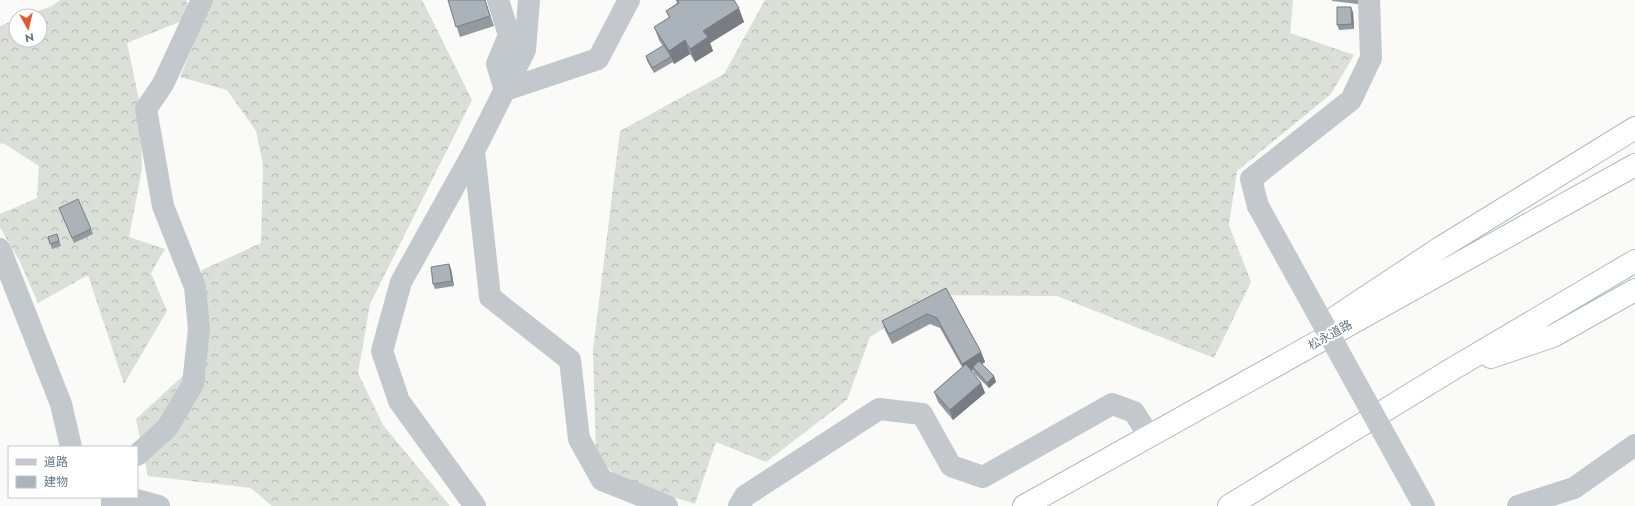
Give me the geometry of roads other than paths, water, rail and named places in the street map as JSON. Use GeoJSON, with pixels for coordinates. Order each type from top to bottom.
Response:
{"type":"FeatureCollection","features":[{"type":"Feature","properties":{"kind":"highway"},"geometry":{"type":"LineString","coordinates":[[1199,408],[1440,248],[1635,128]]}},
{"type":"Feature","properties":{"kind":"highway","name":"松永道路"},"geometry":{"type":"LineString","coordinates":[[1024,506],[1635,165]]}},
{"type":"Feature","properties":{"kind":"highway"},"geometry":{"type":"LineString","coordinates":[[1228,506],[1449,371],[1635,261]]}},
{"type":"Feature","properties":{"kind":"highway"},"geometry":{"type":"LineString","coordinates":[[1449,371],[1553,336],[1635,290]]}},
{"type":"Feature","properties":{"kind":"street"},"geometry":{"type":"LineString","coordinates":[[138,454],[167,428],[193,384],[199,329],[195,287],[163,206],[146,109],[163,84],[202,0]]}},
{"type":"Feature","properties":{"kind":"street"},"geometry":{"type":"LineString","coordinates":[[498,0],[509,35],[497,64],[505,90]]}},
{"type":"Feature","properties":{"kind":"street"},"geometry":{"type":"LineString","coordinates":[[505,90],[598,59],[629,0]]}},
{"type":"Feature","properties":{"kind":"street"},"geometry":{"type":"LineString","coordinates":[[1369,0],[1372,58],[1351,100],[1251,179],[1258,206],[1424,506]]}},
{"type":"Feature","properties":{"kind":"street"},"geometry":{"type":"LineString","coordinates":[[474,506],[399,401],[382,351],[401,282],[474,151],[526,50],[523,2]]}},
{"type":"Feature","properties":{"kind":"street"},"geometry":{"type":"LineString","coordinates":[[474,151],[490,297],[570,360],[579,439],[602,480],[667,506]]}},
{"type":"Feature","properties":{"kind":"street"},"geometry":{"type":"LineString","coordinates":[[0,249],[60,404],[71,446]]}},
{"type":"Feature","properties":{"kind":"street"},"geometry":{"type":"LineString","coordinates":[[739,506],[745,496],[879,409],[922,414],[951,466],[983,477],[1112,404],[1134,412],[1149,436]]}},
{"type":"Feature","properties":{"kind":"street"},"geometry":{"type":"LineString","coordinates":[[1518,506],[1574,488],[1635,445]]}},
{"type":"Feature","properties":{"kind":"street"},"geometry":{"type":"LineString","coordinates":[[130,498],[159,506]]}}]}
